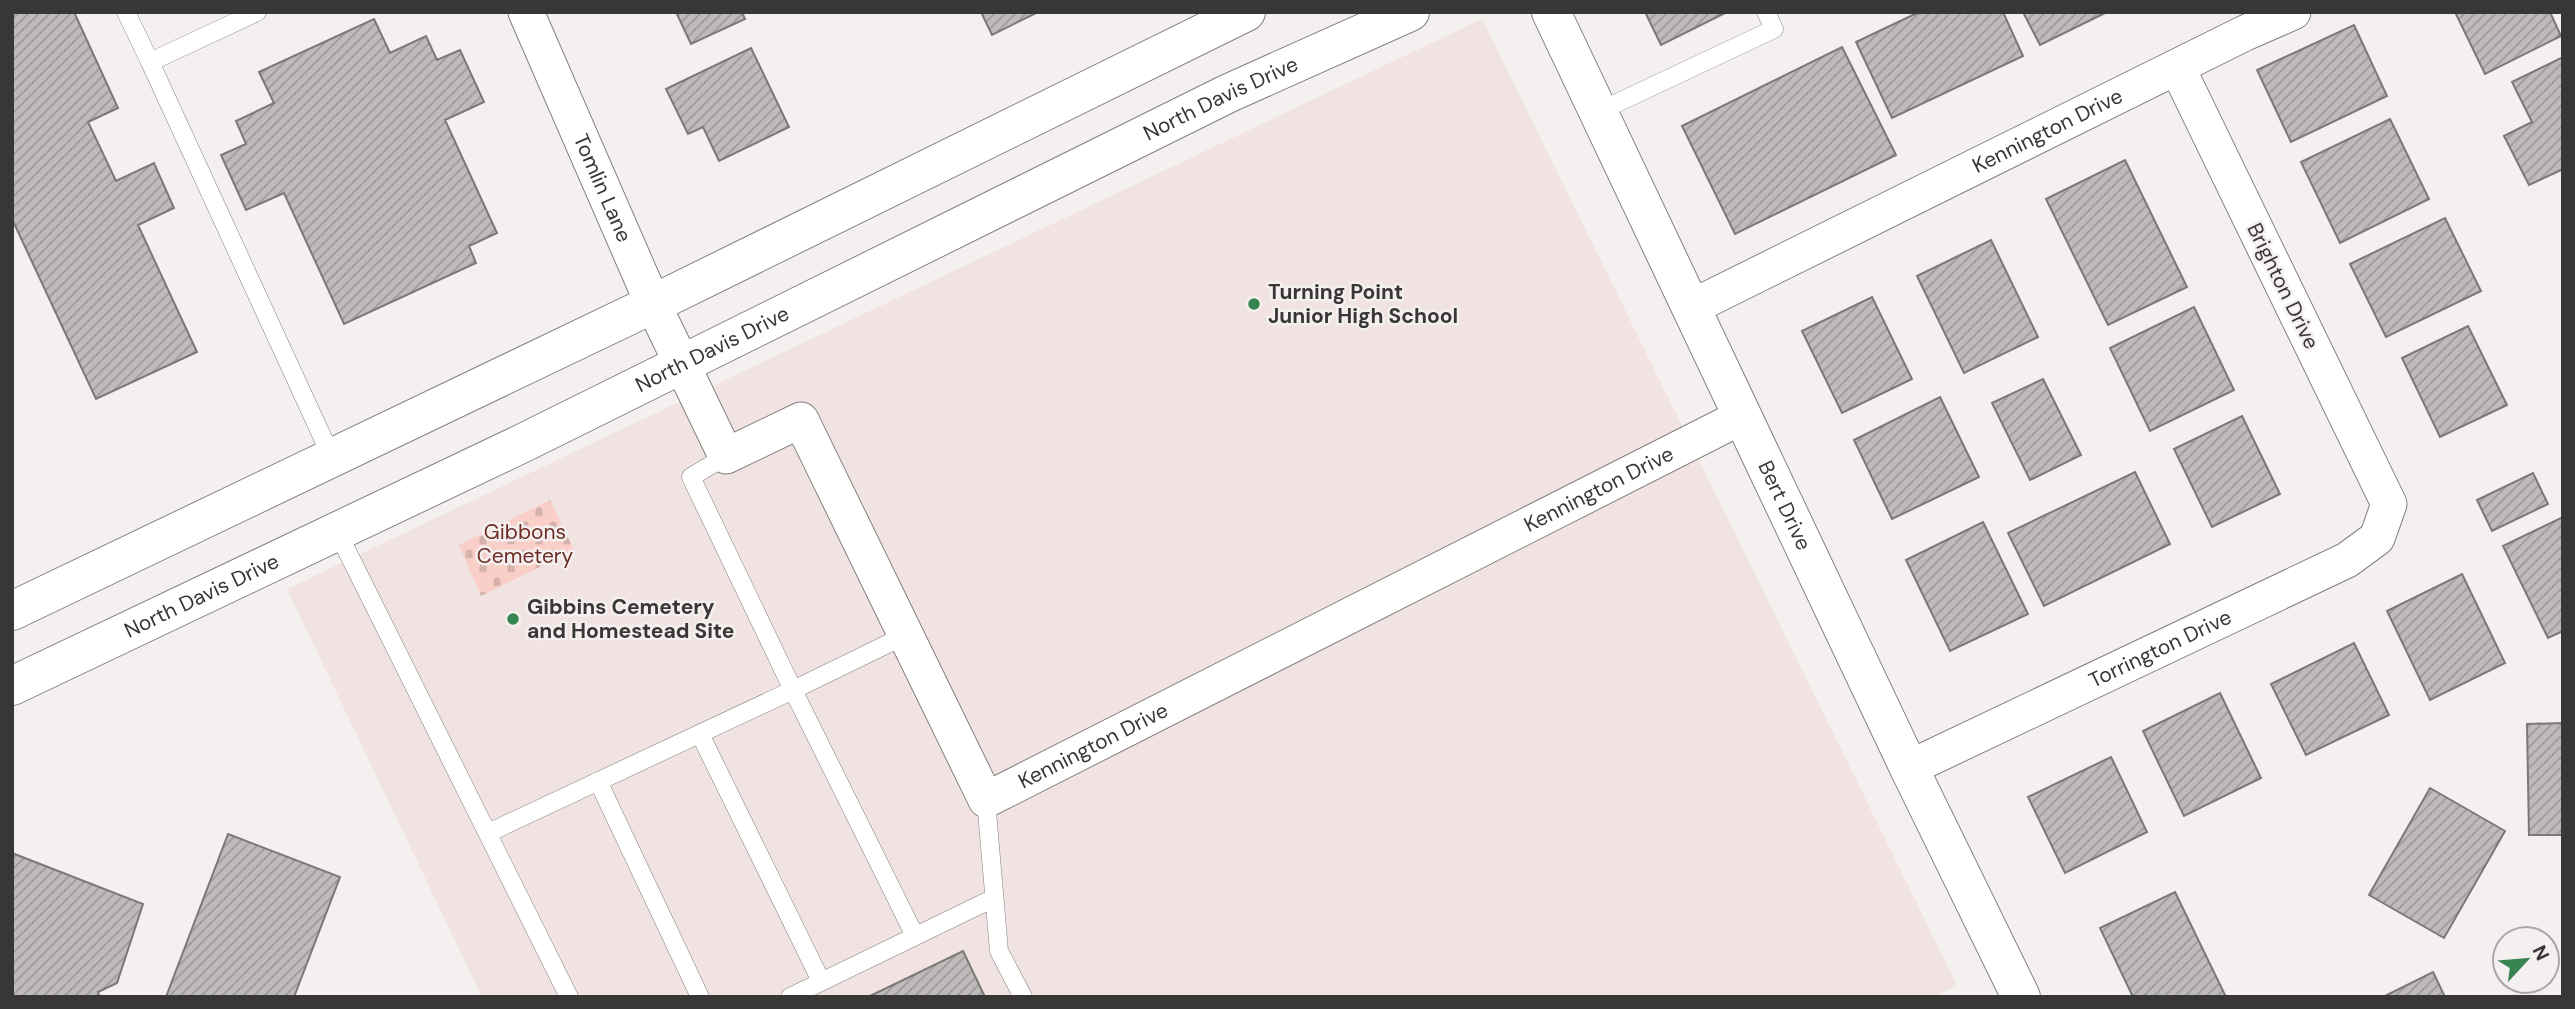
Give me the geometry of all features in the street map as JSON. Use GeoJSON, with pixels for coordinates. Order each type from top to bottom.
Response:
{"type":"FeatureCollection","features":[{"type":"Feature","properties":{"kind":"street","name":"Tomlin Lane"},"geometry":{"type":"LineString","coordinates":[[526,12],[653,304],[682,363]]}},
{"type":"Feature","properties":{"kind":"street"},"geometry":{"type":"LineString","coordinates":[[12,611],[653,304],[1197,23],[1246,12]]}},
{"type":"Feature","properties":{"kind":"street","name":"North Davis Drive"},"geometry":{"type":"LineString","coordinates":[[12,686],[523,443],[1229,93],[1410,12]]}},
{"type":"Feature","properties":{"kind":"street","name":"Bert Drive"},"geometry":{"type":"LineString","coordinates":[[1551,12],[1909,768],[2021,997]]}},
{"type":"Feature","properties":{"kind":"street","name":"Kennington Drive"},"geometry":{"type":"LineString","coordinates":[[1690,308],[2245,33],[2293,12]]}},
{"type":"Feature","properties":{"kind":"street","name":"Brighton Drive"},"geometry":{"type":"LineString","coordinates":[[2177,67],[2389,504]]}},
{"type":"Feature","properties":{"kind":"street"},"geometry":{"type":"LineString","coordinates":[[682,363],[726,456],[801,420],[986,800]]}},
{"type":"Feature","properties":{"kind":"street","name":"Kennington Drive"},"geometry":{"type":"LineString","coordinates":[[986,800],[1743,416]]}},
{"type":"Feature","properties":{"kind":"street","name":"Torrington Drive"},"geometry":{"type":"LineString","coordinates":[[1909,768],[2347,560],[2377,538],[2389,504]]}},
{"type":"Feature","properties":{"kind":"lane"},"geometry":{"type":"LineString","coordinates":[[126,12],[332,458]]}},
{"type":"Feature","properties":{"kind":"lane"},"geometry":{"type":"LineString","coordinates":[[150,62],[257,12]]}},
{"type":"Feature","properties":{"kind":"lane"},"geometry":{"type":"LineString","coordinates":[[1600,111],[1774,29],[1766,12]]}},
{"type":"Feature","properties":{"kind":"lane"},"geometry":{"type":"LineString","coordinates":[[726,456],[691,477],[915,936]]}},
{"type":"Feature","properties":{"kind":"lane"},"geometry":{"type":"LineString","coordinates":[[337,531],[569,997]]}},
{"type":"Feature","properties":{"kind":"lane"},"geometry":{"type":"LineString","coordinates":[[488,833],[906,635]]}},
{"type":"Feature","properties":{"kind":"lane"},"geometry":{"type":"LineString","coordinates":[[700,734],[821,981]]}},
{"type":"Feature","properties":{"kind":"lane"},"geometry":{"type":"LineString","coordinates":[[598,781],[700,997]]}},
{"type":"Feature","properties":{"kind":"lane"},"geometry":{"type":"LineString","coordinates":[[986,800],[999,951],[1023,997]]}},
{"type":"Feature","properties":{"kind":"lane"},"geometry":{"type":"LineString","coordinates":[[790,997],[994,898]]}},
{"type":"Feature","properties":{"kind":"shaded area","name":"Turning Point Junior High School"},"geometry":{"type":"Polygon","coordinates":[[[1482,19],[1957,985],[1933,997],[482,997],[287,589],[1482,19]]]}},
{"type":"Feature","properties":{"kind":"green space","name":"Gibbons Cemetery"},"geometry":{"type":"Polygon","coordinates":[[[550,500],[574,550],[481,596],[459,545],[550,500]]]}},
{"type":"Feature","properties":{"kind":"building"},"geometry":{"type":"Polygon","coordinates":[[[12,12],[74,12],[118,108],[88,122],[116,181],[154,163],[174,208],[138,225],[197,352],[96,399],[12,219],[12,12]]]}},
{"type":"Feature","properties":{"kind":"building"},"geometry":{"type":"Polygon","coordinates":[[[676,12],[742,12],[745,19],[691,44],[676,12]]]}},
{"type":"Feature","properties":{"kind":"building"},"geometry":{"type":"Polygon","coordinates":[[[981,12],[1038,12],[992,35],[981,12]]]}},
{"type":"Feature","properties":{"kind":"building"},"geometry":{"type":"Polygon","coordinates":[[[1645,12],[1727,12],[1661,45],[1645,12]]]}},
{"type":"Feature","properties":{"kind":"building"},"geometry":{"type":"Polygon","coordinates":[[[1919,12],[2003,12],[2023,56],[1892,118],[1856,42],[1919,12]]]}},
{"type":"Feature","properties":{"kind":"building"},"geometry":{"type":"Polygon","coordinates":[[[2023,12],[2107,12],[2040,45],[2023,12]]]}},
{"type":"Feature","properties":{"kind":"building"},"geometry":{"type":"Polygon","coordinates":[[[2455,12],[2550,12],[2561,36],[2485,74],[2455,12]]]}},
{"type":"Feature","properties":{"kind":"building"},"geometry":{"type":"Polygon","coordinates":[[[374,19],[390,53],[426,36],[437,60],[460,50],[484,102],[445,120],[497,233],[469,246],[476,263],[344,324],[284,193],[246,210],[221,155],[246,144],[236,121],[274,103],[259,72],[374,19]]]}},
{"type":"Feature","properties":{"kind":"building"},"geometry":{"type":"Polygon","coordinates":[[[2354,25],[2387,96],[2291,142],[2257,70],[2354,25]]]}},
{"type":"Feature","properties":{"kind":"building"},"geometry":{"type":"Polygon","coordinates":[[[1842,47],[1896,155],[1735,234],[1682,126],[1842,47]]]}},
{"type":"Feature","properties":{"kind":"building"},"geometry":{"type":"Polygon","coordinates":[[[751,48],[789,127],[719,161],[703,127],[688,134],[666,89],[751,48]]]}},
{"type":"Feature","properties":{"kind":"building"},"geometry":{"type":"Polygon","coordinates":[[[2563,57],[2563,169],[2529,185],[2504,136],[2532,122],[2512,82],[2563,57]]]}},
{"type":"Feature","properties":{"kind":"building"},"geometry":{"type":"Polygon","coordinates":[[[2390,119],[2429,199],[2340,243],[2301,162],[2390,119]]]}},
{"type":"Feature","properties":{"kind":"building"},"geometry":{"type":"Polygon","coordinates":[[[2125,160],[2187,287],[2108,325],[2046,199],[2125,160]]]}},
{"type":"Feature","properties":{"kind":"building"},"geometry":{"type":"Polygon","coordinates":[[[2445,218],[2481,291],[2386,337],[2350,264],[2445,218]]]}},
{"type":"Feature","properties":{"kind":"building"},"geometry":{"type":"Polygon","coordinates":[[[1991,240],[2038,337],[1964,373],[1917,276],[1991,240]]]}},
{"type":"Feature","properties":{"kind":"building"},"geometry":{"type":"Polygon","coordinates":[[[1872,297],[1912,379],[1842,413],[1802,331],[1872,297]]]}},
{"type":"Feature","properties":{"kind":"building"},"geometry":{"type":"Polygon","coordinates":[[[2194,307],[2234,390],[2150,431],[2110,348],[2194,307]]]}},
{"type":"Feature","properties":{"kind":"building"},"geometry":{"type":"Polygon","coordinates":[[[2468,326],[2507,405],[2440,437],[2402,358],[2468,326]]]}},
{"type":"Feature","properties":{"kind":"building"},"geometry":{"type":"Polygon","coordinates":[[[2043,379],[2081,455],[2030,480],[1992,403],[2043,379]]]}},
{"type":"Feature","properties":{"kind":"building"},"geometry":{"type":"Polygon","coordinates":[[[1940,397],[1979,477],[1892,519],[1854,440],[1940,397]]]}},
{"type":"Feature","properties":{"kind":"building"},"geometry":{"type":"Polygon","coordinates":[[[2242,416],[2280,494],[2212,527],[2174,449],[2242,416]]]}},
{"type":"Feature","properties":{"kind":"building"},"geometry":{"type":"Polygon","coordinates":[[[2135,472],[2170,544],[2044,606],[2008,533],[2135,472]]]}},
{"type":"Feature","properties":{"kind":"building"},"geometry":{"type":"Polygon","coordinates":[[[2533,473],[2548,504],[2492,531],[2477,500],[2533,473]]]}},
{"type":"Feature","properties":{"kind":"building"},"geometry":{"type":"Polygon","coordinates":[[[2563,517],[2563,631],[2548,638],[2503,546],[2563,517]]]}},
{"type":"Feature","properties":{"kind":"building"},"geometry":{"type":"Polygon","coordinates":[[[1983,522],[2028,614],[1950,651],[1906,560],[1983,522]]]}},
{"type":"Feature","properties":{"kind":"building"},"geometry":{"type":"Polygon","coordinates":[[[2462,574],[2505,663],[2430,700],[2387,611],[2462,574]]]}},
{"type":"Feature","properties":{"kind":"building"},"geometry":{"type":"Polygon","coordinates":[[[2354,643],[2389,715],[2306,755],[2271,684],[2354,643]]]}},
{"type":"Feature","properties":{"kind":"building"},"geometry":{"type":"Polygon","coordinates":[[[2220,693],[2261,778],[2184,816],[2143,731],[2220,693]]]}},
{"type":"Feature","properties":{"kind":"building"},"geometry":{"type":"Polygon","coordinates":[[[2563,723],[2563,835],[2529,835],[2527,724],[2563,723]]]}},
{"type":"Feature","properties":{"kind":"building"},"geometry":{"type":"Polygon","coordinates":[[[2111,757],[2147,832],[2065,873],[2028,797],[2111,757]]]}},
{"type":"Feature","properties":{"kind":"building"},"geometry":{"type":"Polygon","coordinates":[[[2430,788],[2505,831],[2444,938],[2369,895],[2430,788]]]}},
{"type":"Feature","properties":{"kind":"building"},"geometry":{"type":"Polygon","coordinates":[[[228,834],[340,877],[294,997],[166,997],[228,834]]]}},
{"type":"Feature","properties":{"kind":"building"},"geometry":{"type":"Polygon","coordinates":[[[12,853],[143,904],[117,983],[98,992],[100,997],[12,997],[12,853]]]}},
{"type":"Feature","properties":{"kind":"building"},"geometry":{"type":"Polygon","coordinates":[[[2175,892],[2226,997],[2133,997],[2100,928],[2175,892]]]}},
{"type":"Feature","properties":{"kind":"building"},"geometry":{"type":"Polygon","coordinates":[[[963,951],[985,997],[868,997],[963,951]]]}},
{"type":"Feature","properties":{"kind":"building"},"geometry":{"type":"Polygon","coordinates":[[[2433,972],[2445,997],[2383,997],[2433,972]]]}},
{"type":"Feature","properties":{"kind":"place","name":"Turning Point Junior High School"},"geometry":{"type":"Point","coordinates":[1254,304]}},
{"type":"Feature","properties":{"kind":"place","name":"Gibbins Cemetery and Homestead Site"},"geometry":{"type":"Point","coordinates":[513,619]}}]}
